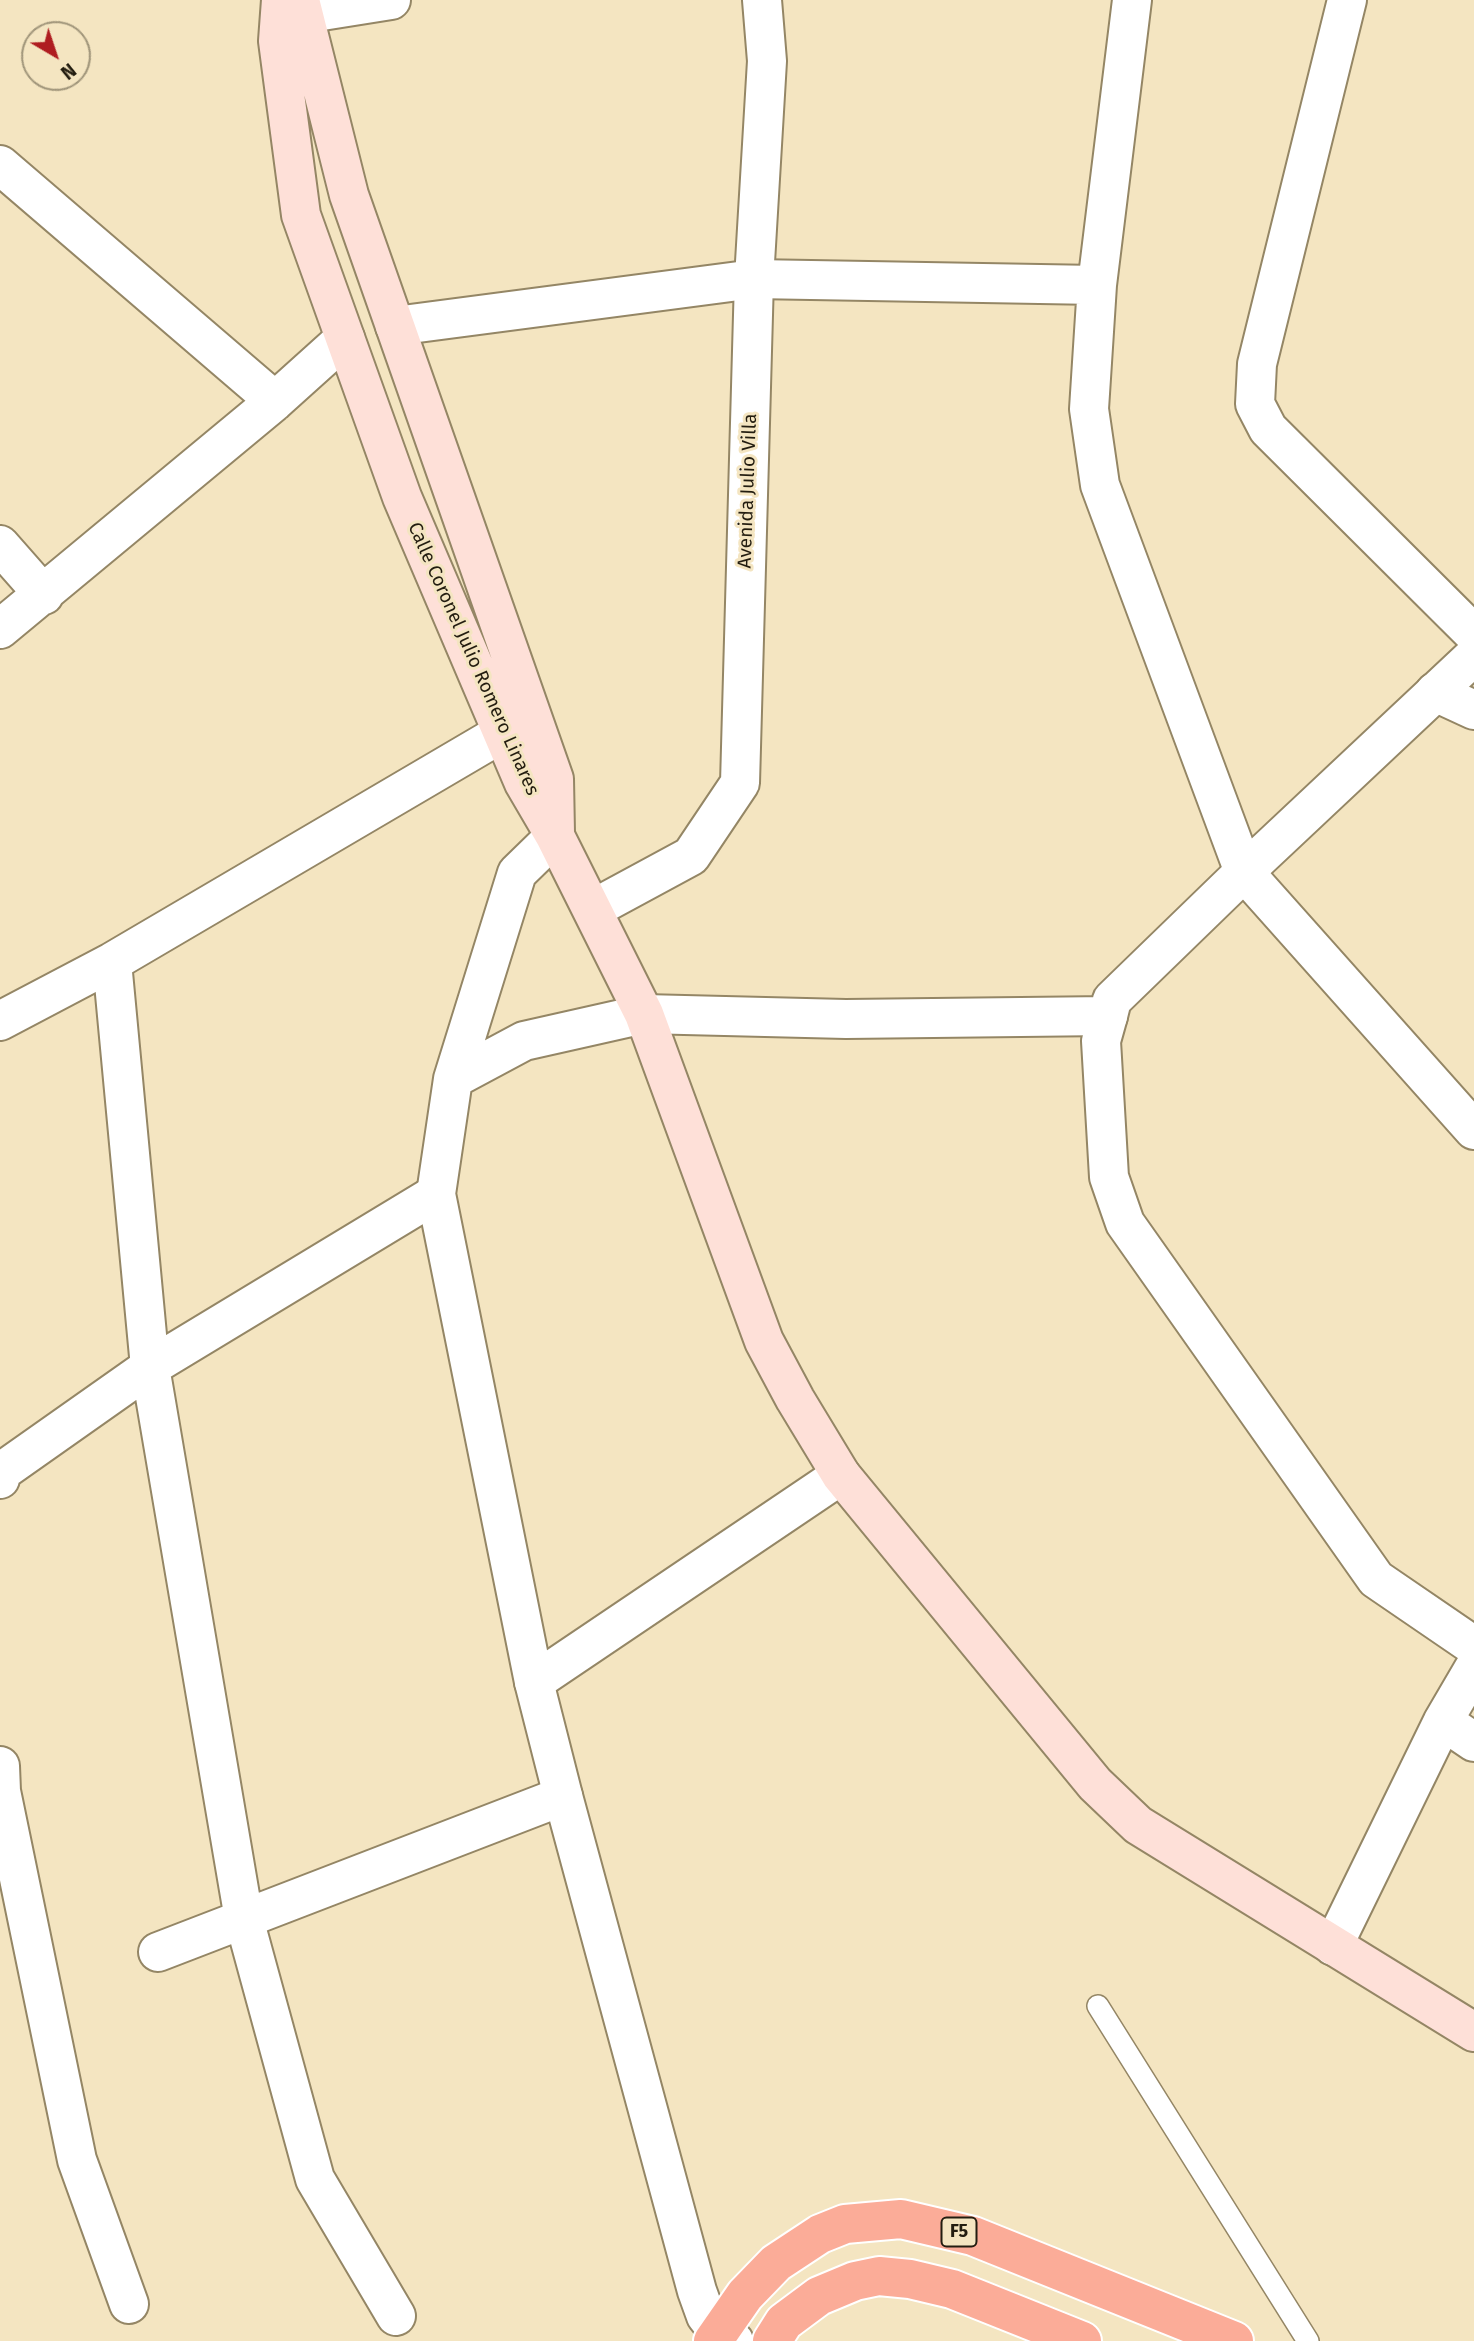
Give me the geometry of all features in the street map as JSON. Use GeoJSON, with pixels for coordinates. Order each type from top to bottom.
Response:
{"type":"FeatureCollection","features":[{"type":"Feature","properties":{"kind":"highway","name":"F5"},"geometry":{"type":"LineString","coordinates":[[722,2338],[744,2295],[776,2263],[820,2234],[845,2224],[901,2219],[972,2236],[1234,2341]]}},
{"type":"Feature","properties":{"kind":"highway"},"geometry":{"type":"LineString","coordinates":[[772,2341],[784,2322],[818,2296],[855,2280],[879,2276],[910,2279],[952,2290],[1082,2341]]}},
{"type":"Feature","properties":{"kind":"main road","name":"Calle Coronel Julio Romero Linares"},"geometry":{"type":"LineString","coordinates":[[295,5],[349,195],[554,779],[555,835]]}},
{"type":"Feature","properties":{"kind":"main road","name":"Calle Coronel Julio Romero Linares"},"geometry":{"type":"LineString","coordinates":[[295,5],[278,41],[301,215],[402,497],[524,783],[555,835]]}},
{"type":"Feature","properties":{"kind":"main road"},"geometry":{"type":"LineString","coordinates":[[555,835],[644,1014],[764,1340],[841,1475],[1095,1784],[1129,1817],[1474,2032]]}},
{"type":"Feature","properties":{"kind":"street"},"geometry":{"type":"LineString","coordinates":[[295,5],[391,0]]}},
{"type":"Feature","properties":{"kind":"street","name":"Avenida Julio Villa"},"geometry":{"type":"LineString","coordinates":[[593,909],[691,856],[740,783],[754,279],[767,61],[762,0]]}},
{"type":"Feature","properties":{"kind":"street"},"geometry":{"type":"LineString","coordinates":[[1132,0],[1097,285],[1089,409],[1100,485],[1244,872],[1474,1130]]}},
{"type":"Feature","properties":{"kind":"street"},"geometry":{"type":"LineString","coordinates":[[1346,0],[1257,364],[1255,404],[1268,429],[1474,634]]}},
{"type":"Feature","properties":{"kind":"street"},"geometry":{"type":"LineString","coordinates":[[0,166],[275,401]]}},
{"type":"Feature","properties":{"kind":"street"},"geometry":{"type":"LineString","coordinates":[[395,326],[754,279],[1097,285]]}},
{"type":"Feature","properties":{"kind":"street"},"geometry":{"type":"LineString","coordinates":[[0,629],[275,401],[345,338]]}},
{"type":"Feature","properties":{"kind":"street"},"geometry":{"type":"LineString","coordinates":[[0,545],[44,595]]}},
{"type":"Feature","properties":{"kind":"street"},"geometry":{"type":"LineString","coordinates":[[1474,656],[1112,1000],[1101,1041],[1109,1177],[1125,1223],[1376,1578],[1474,1646]]}},
{"type":"Feature","properties":{"kind":"street"},"geometry":{"type":"LineString","coordinates":[[1435,692],[1474,710]]}},
{"type":"Feature","properties":{"kind":"street"},"geometry":{"type":"LineString","coordinates":[[0,1021],[112,962],[502,733]]}},
{"type":"Feature","properties":{"kind":"street"},"geometry":{"type":"LineString","coordinates":[[555,835],[517,873],[453,1079],[436,1194],[534,1682],[697,2291],[706,2316],[722,2338]]}},
{"type":"Feature","properties":{"kind":"street"},"geometry":{"type":"LineString","coordinates":[[112,962],[150,1367],[244,1919],[315,2179],[397,2316]]}},
{"type":"Feature","properties":{"kind":"street"},"geometry":{"type":"LineString","coordinates":[[453,1079],[524,1041],[644,1014],[846,1019],[1108,1016]]}},
{"type":"Feature","properties":{"kind":"street"},"geometry":{"type":"LineString","coordinates":[[0,1479],[1,1472],[150,1367],[436,1194]]}},
{"type":"Feature","properties":{"kind":"street"},"geometry":{"type":"LineString","coordinates":[[534,1682],[841,1475]]}},
{"type":"Feature","properties":{"kind":"street"},"geometry":{"type":"LineString","coordinates":[[1333,1946],[1459,1732],[1474,1668]]}},
{"type":"Feature","properties":{"kind":"street"},"geometry":{"type":"LineString","coordinates":[[0,1766],[1,1791],[77,2160],[129,2304]]}},
{"type":"Feature","properties":{"kind":"street"},"geometry":{"type":"LineString","coordinates":[[158,1952],[563,1796]]}},
{"type":"Feature","properties":{"kind":"lane"},"geometry":{"type":"LineString","coordinates":[[1098,2006],[1308,2341]]}}]}
